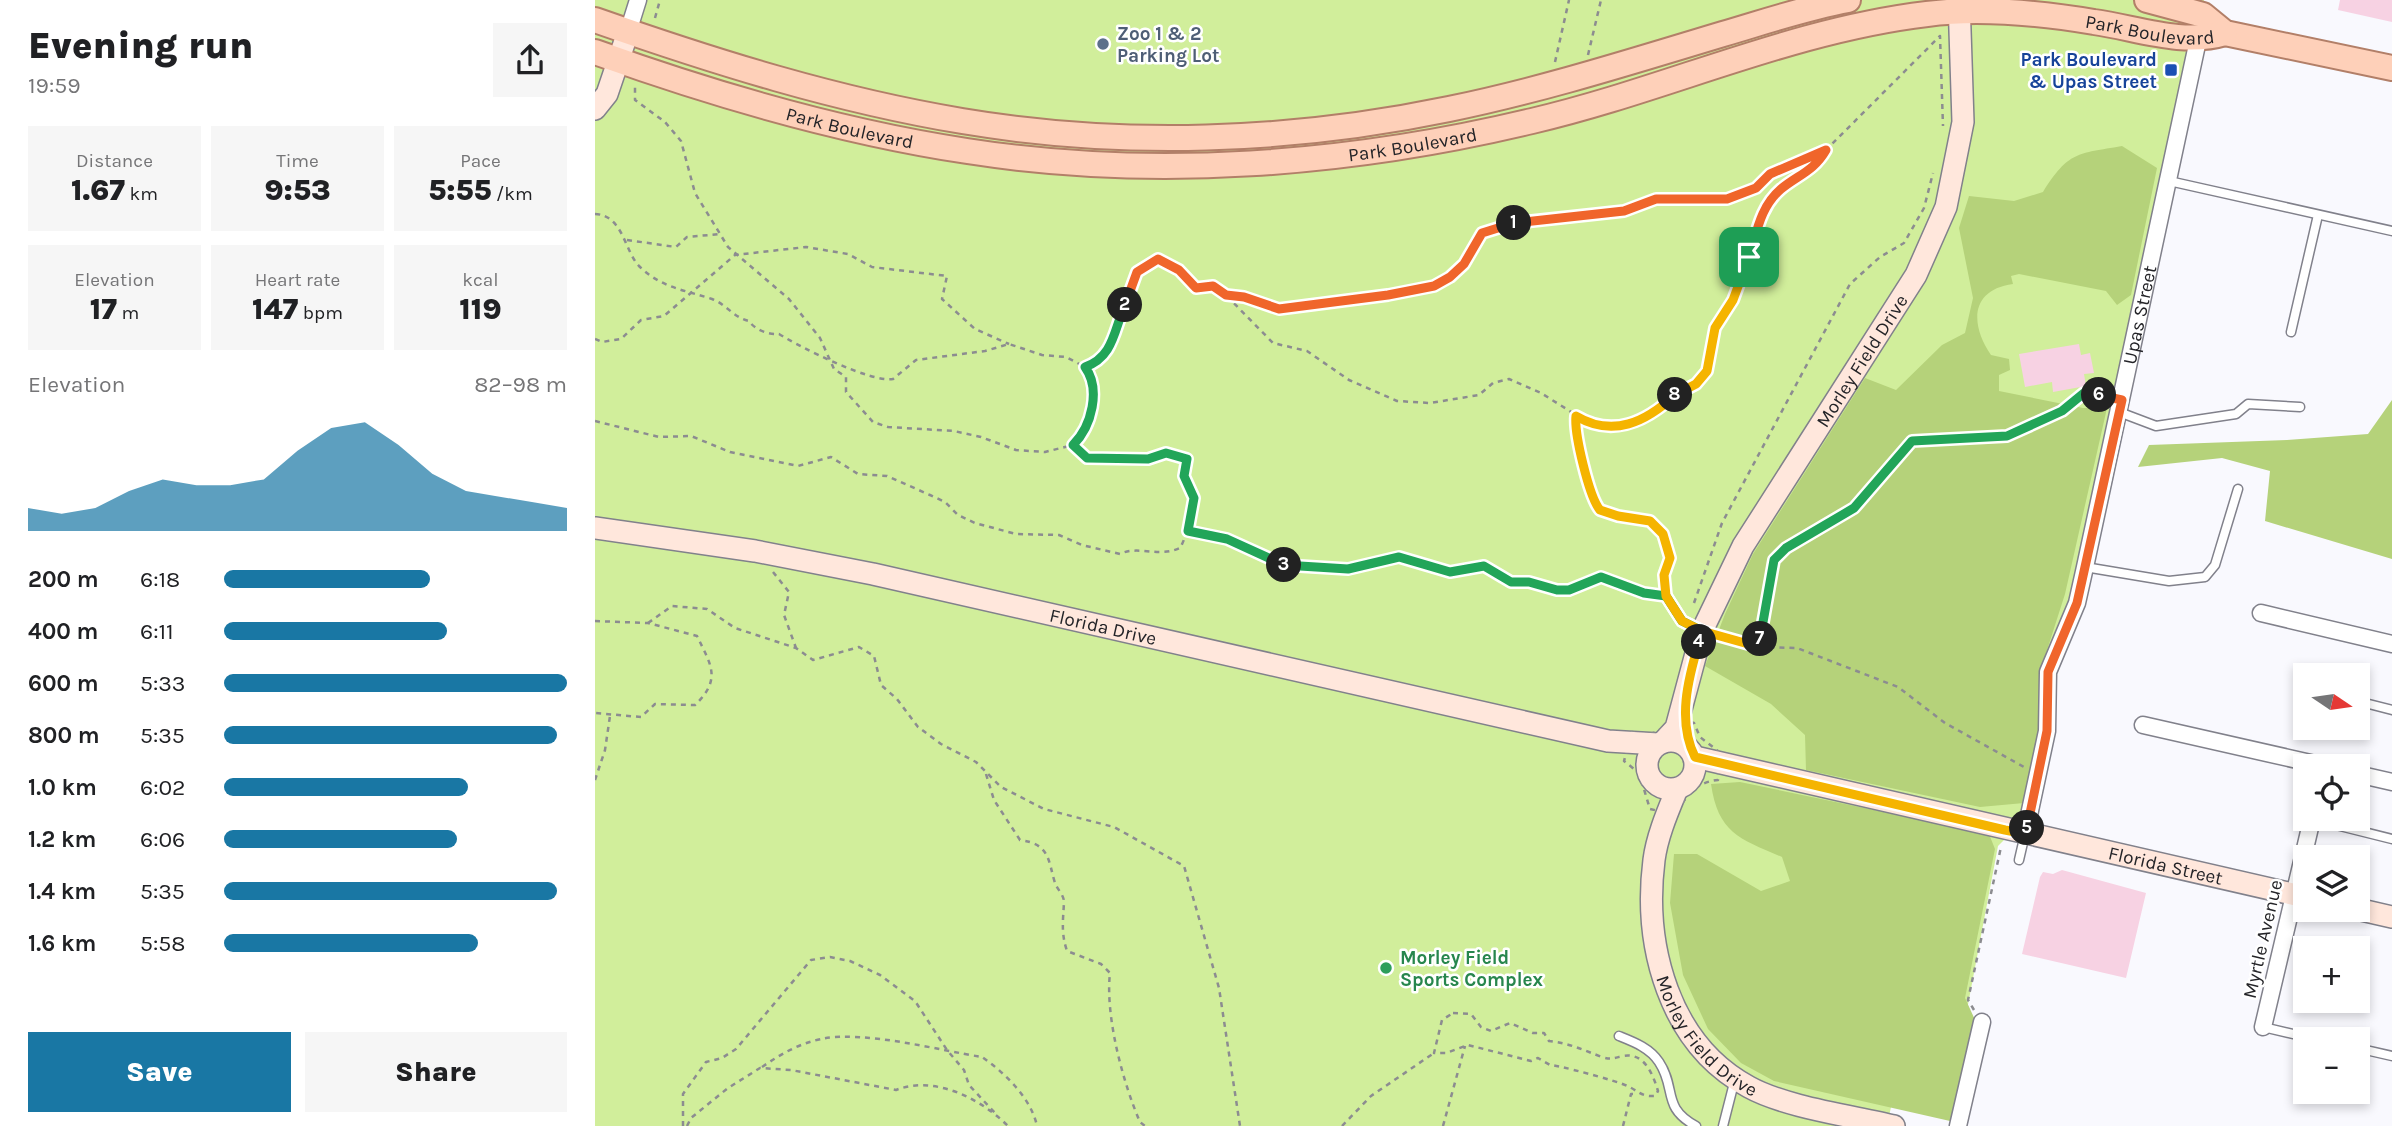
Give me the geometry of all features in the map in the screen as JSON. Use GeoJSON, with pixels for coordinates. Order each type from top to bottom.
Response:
{"type":"FeatureCollection","features":[{"type":"Feature","properties":{"kind":"main road","name":"Park Boulevard"},"geometry":{"type":"LineString","coordinates":[[595,20],[760,75],[848,98],[963,121],[1046,132],[1209,138],[1354,126],[1449,109],[1526,91],[1847,0]]}},
{"type":"Feature","properties":{"kind":"main road","name":"Park Boulevard"},"geometry":{"type":"LineString","coordinates":[[2147,0],[2205,7],[2225,33]]}},
{"type":"Feature","properties":{"kind":"main road","name":"Park Boulevard"},"geometry":{"type":"LineString","coordinates":[[595,52],[750,102],[842,126],[966,151],[1050,160],[1215,165],[1359,153],[1507,126],[1836,29],[1959,6],[2053,16],[2198,40],[2225,33],[2392,68]]}},
{"type":"Feature","properties":{"kind":"street"},"geometry":{"type":"LineString","coordinates":[[595,109],[607,94],[638,0]]}},
{"type":"Feature","properties":{"kind":"street","name":"Morley Field Drive"},"geometry":{"type":"LineString","coordinates":[[1661,743],[1676,728],[1685,700],[1696,628],[1743,546],[1916,275],[1946,207],[1963,122],[1959,6]]}},
{"type":"Feature","properties":{"kind":"street","name":"Upas Street"},"geometry":{"type":"LineString","coordinates":[[2015,832],[2042,766],[2047,731],[2048,672],[2077,603],[2205,7]]}},
{"type":"Feature","properties":{"kind":"street","name":"Florida Drive"},"geometry":{"type":"LineString","coordinates":[[595,528],[755,551],[1011,604],[1608,741],[1661,743]]}},
{"type":"Feature","properties":{"kind":"street"},"geometry":{"type":"LineString","coordinates":[[2261,613],[2392,644]]}},
{"type":"Feature","properties":{"kind":"street","name":"Morley Field Drive"},"geometry":{"type":"LineString","coordinates":[[1685,700],[1691,752]]}},
{"type":"Feature","properties":{"kind":"street"},"geometry":{"type":"LineString","coordinates":[[2143,725],[2293,759]]}},
{"type":"Feature","properties":{"kind":"street"},"geometry":{"type":"LineString","coordinates":[[1746,769],[1705,772],[1683,785],[1661,787],[1651,776],[1651,750],[1669,740],[1691,752],[1746,769],[2015,832]]}},
{"type":"Feature","properties":{"kind":"street","name":"Florida Drive"},"geometry":{"type":"LineString","coordinates":[[1608,741],[1651,776]]}},
{"type":"Feature","properties":{"kind":"street"},"geometry":{"type":"LineString","coordinates":[[1683,785],[1694,773],[1691,752]]}},
{"type":"Feature","properties":{"kind":"street","name":"Morley Field Drive"},"geometry":{"type":"LineString","coordinates":[[1651,776],[1660,834]]}},
{"type":"Feature","properties":{"kind":"street"},"geometry":{"type":"LineString","coordinates":[[2370,777],[2392,782]]}},
{"type":"Feature","properties":{"kind":"street","name":"Morley Field Drive"},"geometry":{"type":"LineString","coordinates":[[1683,785],[1660,834],[1654,860],[1652,920],[1662,975],[1685,1028],[1707,1059],[1752,1089],[1780,1099],[1894,1126]]}},
{"type":"Feature","properties":{"kind":"street","name":"Florida Street"},"geometry":{"type":"LineString","coordinates":[[2015,832],[2293,895]]}},
{"type":"Feature","properties":{"kind":"street"},"geometry":{"type":"LineString","coordinates":[[2370,912],[2392,917]]}},
{"type":"Feature","properties":{"kind":"street","name":"Myrtle Avenue"},"geometry":{"type":"LineString","coordinates":[[2263,1027],[2293,918]]}},
{"type":"Feature","properties":{"kind":"street"},"geometry":{"type":"LineString","coordinates":[[1958,1126],[1982,1022]]}},
{"type":"Feature","properties":{"kind":"lane"},"geometry":{"type":"LineString","coordinates":[[2169,181],[2392,231]]}},
{"type":"Feature","properties":{"kind":"lane"},"geometry":{"type":"LineString","coordinates":[[2291,332],[2318,215]]}},
{"type":"Feature","properties":{"kind":"lane"},"geometry":{"type":"LineString","coordinates":[[2120,406],[2156,426],[2236,414],[2248,404],[2300,407]]}},
{"type":"Feature","properties":{"kind":"lane"},"geometry":{"type":"LineString","coordinates":[[2085,567],[2169,581],[2205,577],[2215,565],[2238,489]]}},
{"type":"Feature","properties":{"kind":"lane"},"geometry":{"type":"LineString","coordinates":[[2370,704],[2392,710]]}},
{"type":"Feature","properties":{"kind":"lane"},"geometry":{"type":"LineString","coordinates":[[2360,831],[2392,839]]}},
{"type":"Feature","properties":{"kind":"lane"},"geometry":{"type":"LineString","coordinates":[[2015,832],[2019,860]]}},
{"type":"Feature","properties":{"kind":"lane"},"geometry":{"type":"LineString","coordinates":[[2263,1027],[2293,1034]]}},
{"type":"Feature","properties":{"kind":"lane"},"geometry":{"type":"LineString","coordinates":[[1619,1036],[1651,1052],[1661,1064],[1670,1102],[1685,1120],[1696,1126]]}},
{"type":"Feature","properties":{"kind":"lane"},"geometry":{"type":"LineString","coordinates":[[2370,1051],[2392,1056]]}},
{"type":"Feature","properties":{"kind":"lane"},"geometry":{"type":"LineString","coordinates":[[1723,1126],[1735,1079]]}},
{"type":"Feature","properties":{"kind":"path"},"geometry":{"type":"LineString","coordinates":[[655,18],[660,0]]}},
{"type":"Feature","properties":{"kind":"path"},"geometry":{"type":"LineString","coordinates":[[1554,66],[1569,0]]}},
{"type":"Feature","properties":{"kind":"path"},"geometry":{"type":"LineString","coordinates":[[1588,56],[1601,0]]}},
{"type":"Feature","properties":{"kind":"path"},"geometry":{"type":"LineString","coordinates":[[1085,367],[1095,364],[1117,337],[1119,320],[1130,298],[1137,272],[1158,259],[1179,270],[1196,288],[1213,286],[1226,295],[1273,343],[1307,351],[1349,380],[1389,399],[1405,403],[1447,401],[1479,395],[1493,383],[1509,379],[1541,393],[1576,416],[1608,428],[1624,426],[1648,417],[1680,389],[1696,384],[1702,378],[1707,371],[1715,328],[1733,300],[1761,216],[1775,195],[1810,172],[1826,150],[1940,36],[1943,133]]}},
{"type":"Feature","properties":{"kind":"path"},"geometry":{"type":"LineString","coordinates":[[595,339],[603,342],[621,339],[642,320],[664,316],[735,255],[806,247],[848,254],[873,267],[947,276],[942,299],[975,329],[1036,354],[1066,357],[1085,367],[1095,384],[1086,429],[1073,445],[1045,453],[1008,448],[981,437],[954,431],[888,427],[866,415],[845,391],[846,377],[834,369],[820,338],[789,299],[735,255],[720,234],[695,193],[681,141],[665,122],[635,100],[635,87]]}},
{"type":"Feature","properties":{"kind":"path"},"geometry":{"type":"LineString","coordinates":[[1226,295],[1244,297],[1279,309],[1434,286],[1458,271],[1482,233],[1500,225],[1624,211],[1656,199],[1727,199],[1756,188],[1770,174],[1826,150]]}},
{"type":"Feature","properties":{"kind":"path"},"geometry":{"type":"LineString","coordinates":[[1696,628],[1694,600],[1722,523],[1850,284],[1880,257],[1904,243],[1924,208],[1933,170]]}},
{"type":"Feature","properties":{"kind":"path"},"geometry":{"type":"LineString","coordinates":[[595,214],[610,219],[625,240],[634,260],[667,287],[713,300],[737,317],[750,321],[752,326],[772,335],[779,334],[795,345],[811,349],[865,375],[888,380],[899,377],[916,360],[985,351],[1009,344]]}},
{"type":"Feature","properties":{"kind":"path"},"geometry":{"type":"LineString","coordinates":[[625,240],[676,247],[687,237],[720,234]]}},
{"type":"Feature","properties":{"kind":"path"},"geometry":{"type":"LineString","coordinates":[[1759,647],[1774,560],[1786,548],[1854,508],[1912,441],[2007,436],[2062,411],[2084,393],[2120,406]]}},
{"type":"Feature","properties":{"kind":"path"},"geometry":{"type":"LineString","coordinates":[[1576,416],[1577,444],[1595,505],[1612,515],[1650,521],[1666,540],[1670,558],[1664,575],[1666,596],[1682,621],[1696,628],[1759,647],[1797,648],[1898,687],[1945,723],[2024,767],[2042,766]]}},
{"type":"Feature","properties":{"kind":"path"},"geometry":{"type":"LineString","coordinates":[[595,421],[659,437],[691,436],[730,453],[798,466],[831,457],[859,474],[887,476],[930,495],[944,502],[958,515],[975,523],[1016,534],[1065,536],[1106,553],[1168,553],[1182,545],[1188,531],[1194,498],[1184,476],[1187,459],[1166,453],[1148,459],[1087,458],[1073,445]]}},
{"type":"Feature","properties":{"kind":"path"},"geometry":{"type":"LineString","coordinates":[[1188,531],[1222,537],[1291,566],[1348,569],[1399,557],[1450,572],[1484,566],[1511,582],[1529,582],[1557,590],[1569,590],[1601,577],[1644,593],[1666,596]]}},
{"type":"Feature","properties":{"kind":"path"},"geometry":{"type":"LineString","coordinates":[[755,551],[789,592],[784,615],[796,648]]}},
{"type":"Feature","properties":{"kind":"path"},"geometry":{"type":"LineString","coordinates":[[648,624],[672,606],[706,609],[735,628],[796,648],[813,660],[859,647],[874,656],[881,685],[897,699],[918,727],[941,744],[976,762],[1001,787],[1069,817],[1114,827],[1184,866],[1219,988],[1240,1126]]}},
{"type":"Feature","properties":{"kind":"path"},"geometry":{"type":"LineString","coordinates":[[595,621],[648,624],[697,636],[713,668],[710,691],[695,705],[655,704],[641,717],[595,713]]}},
{"type":"Feature","properties":{"kind":"path"},"geometry":{"type":"LineString","coordinates":[[595,780],[605,750],[610,715]]}},
{"type":"Feature","properties":{"kind":"path"},"geometry":{"type":"LineString","coordinates":[[1624,761],[1639,773],[1650,809]]}},
{"type":"Feature","properties":{"kind":"path"},"geometry":{"type":"LineString","coordinates":[[985,771],[994,800],[1020,840],[1031,842],[1049,858],[1054,881],[1064,900],[1061,924],[1067,951],[1101,964],[1110,973],[1110,1005],[1125,1088],[1142,1125]]}},
{"type":"Feature","properties":{"kind":"path"},"geometry":{"type":"LineString","coordinates":[[1982,1022],[1968,1000],[2015,832]]}},
{"type":"Feature","properties":{"kind":"path"},"geometry":{"type":"LineString","coordinates":[[685,1126],[683,1094],[706,1062],[722,1058],[736,1049],[811,960],[830,957],[851,961],[880,975],[915,1001],[947,1050],[964,1070],[969,1085],[1008,1126]]}},
{"type":"Feature","properties":{"kind":"path"},"geometry":{"type":"LineString","coordinates":[[1434,1053],[1442,1020],[1453,1013],[1471,1014],[1481,1027],[1491,1031],[1510,1023],[1533,1033],[1544,1033],[1549,1041],[1572,1044],[1603,1057],[1615,1060],[1625,1056],[1638,1059],[1651,1068],[1658,1091],[1655,1096],[1631,1094],[1623,1126]]}},
{"type":"Feature","properties":{"kind":"path"},"geometry":{"type":"LineString","coordinates":[[685,1126],[728,1088],[792,1048],[824,1038],[859,1039],[982,1057],[997,1067],[1033,1110],[1037,1126]]}},
{"type":"Feature","properties":{"kind":"path"},"geometry":{"type":"LineString","coordinates":[[1443,1126],[1465,1046]]}},
{"type":"Feature","properties":{"kind":"path"},"geometry":{"type":"LineString","coordinates":[[1342,1126],[1371,1096],[1434,1053],[1446,1053],[1465,1046],[1531,1061],[1538,1058],[1550,1065],[1556,1063],[1582,1074],[1624,1084],[1638,1094]]}},
{"type":"Feature","properties":{"kind":"path"},"geometry":{"type":"LineString","coordinates":[[760,1068],[791,1070],[896,1090],[912,1084],[928,1083],[960,1094],[995,1113]]}},
{"type":"Feature","properties":{"kind":"green space"},"geometry":{"type":"Polygon","coordinates":[[[595,0],[2204,0],[2024,820],[1998,846],[1966,1015],[1891,1107],[1887,1126],[595,1126],[595,0]]]}},
{"type":"Feature","properties":{"kind":"green space"},"geometry":{"type":"Polygon","coordinates":[[[2122,146],[2157,168],[2131,295],[2117,305],[2106,291],[2019,274],[2011,276],[2013,284],[1988,293],[1978,310],[1980,332],[1991,355],[2009,359],[2010,370],[1999,375],[1999,391],[2083,408],[2107,408],[2065,594],[2041,669],[2037,752],[2024,803],[1980,807],[1806,770],[1805,735],[1771,704],[1705,666],[1725,614],[1753,554],[1865,378],[1896,390],[1942,345],[1965,333],[1973,298],[1959,228],[1969,196],[2014,201],[2043,192],[2060,169],[2075,157],[2122,146]]]}},
{"type":"Feature","properties":{"kind":"green space"},"geometry":{"type":"Polygon","coordinates":[[[2392,400],[2392,559],[2265,521],[2270,471],[2222,458],[2138,467],[2149,445],[2368,434],[2392,400]]]}},
{"type":"Feature","properties":{"kind":"green space"},"geometry":{"type":"Polygon","coordinates":[[[1740,782],[1989,834],[1995,849],[1965,998],[1976,1022],[1950,1121],[1774,1081],[1741,1063],[1708,1029],[1683,975],[1670,903],[1674,854],[1697,854],[1761,891],[1790,881],[1782,857],[1743,839],[1725,824],[1719,814],[1711,784],[1740,782]]]}},
{"type":"Feature","properties":{"kind":"building"},"geometry":{"type":"Polygon","coordinates":[[[2340,0],[2392,0],[2392,22],[2338,10],[2340,0]]]}},
{"type":"Feature","properties":{"kind":"building"},"geometry":{"type":"Polygon","coordinates":[[[2079,344],[2081,355],[2090,353],[2094,373],[2084,374],[2086,386],[2053,392],[2052,382],[2025,387],[2019,354],[2079,344]]]}},
{"type":"Feature","properties":{"kind":"building"},"geometry":{"type":"Polygon","coordinates":[[[2062,870],[2146,893],[2126,978],[2022,954],[2040,877],[2043,872],[2053,874],[2062,870]]]}},
{"type":"Feature","properties":{"kind":"place","name":"Zoo 1 & 2 Parking Lot"},"geometry":{"type":"Point","coordinates":[1103,44]}},
{"type":"Feature","properties":{"kind":"place","name":"Park Boulevard & Upas Street"},"geometry":{"type":"Point","coordinates":[2171,70]}},
{"type":"Feature","properties":{"kind":"place","name":"Morley Field Sports Complex"},"geometry":{"type":"Point","coordinates":[1386,968]}},
{"type":"Feature","properties":{"kind":"route"},"geometry":{"type":"LineString","coordinates":[[1749,257],[1733,300],[1722,313],[1715,328],[1707,371],[1696,384],[1680,389],[1648,417],[1624,426],[1608,428],[1591,424],[1576,416],[1577,444],[1595,505],[1612,515],[1650,521],[1663,534],[1669,545],[1670,558],[1668,570],[1664,575],[1666,596],[1670,600],[1682,621],[1691,625],[1702,631],[1759,647],[1774,560],[1786,548],[1854,508],[1912,441],[2007,436],[2062,411],[2084,393],[2122,400],[2077,603],[2061,635],[2048,672],[2047,731],[2042,766],[2025,834],[1730,763],[1695,757],[1688,747],[1685,700],[1702,631],[1682,621],[1666,596],[1655,592],[1644,593],[1601,577],[1569,590],[1557,590],[1529,582],[1511,582],[1484,566],[1450,572],[1417,560],[1399,557],[1388,557],[1348,569],[1280,564],[1260,551],[1237,545],[1222,537],[1188,531],[1194,498],[1190,484],[1184,476],[1183,469],[1187,459],[1166,453],[1148,459],[1087,458],[1073,445],[1086,429],[1095,384],[1085,367],[1095,364],[1117,337],[1119,320],[1130,298],[1137,272],[1158,259],[1179,270],[1196,288],[1213,286],[1226,295],[1244,297],[1279,309],[1306,303],[1388,295],[1434,286],[1450,277],[1464,264],[1475,240],[1482,233],[1500,225],[1624,211],[1656,199],[1727,199],[1756,188],[1770,174],[1826,150],[1810,172],[1787,184],[1769,201],[1761,216],[1749,257]]}}]}
